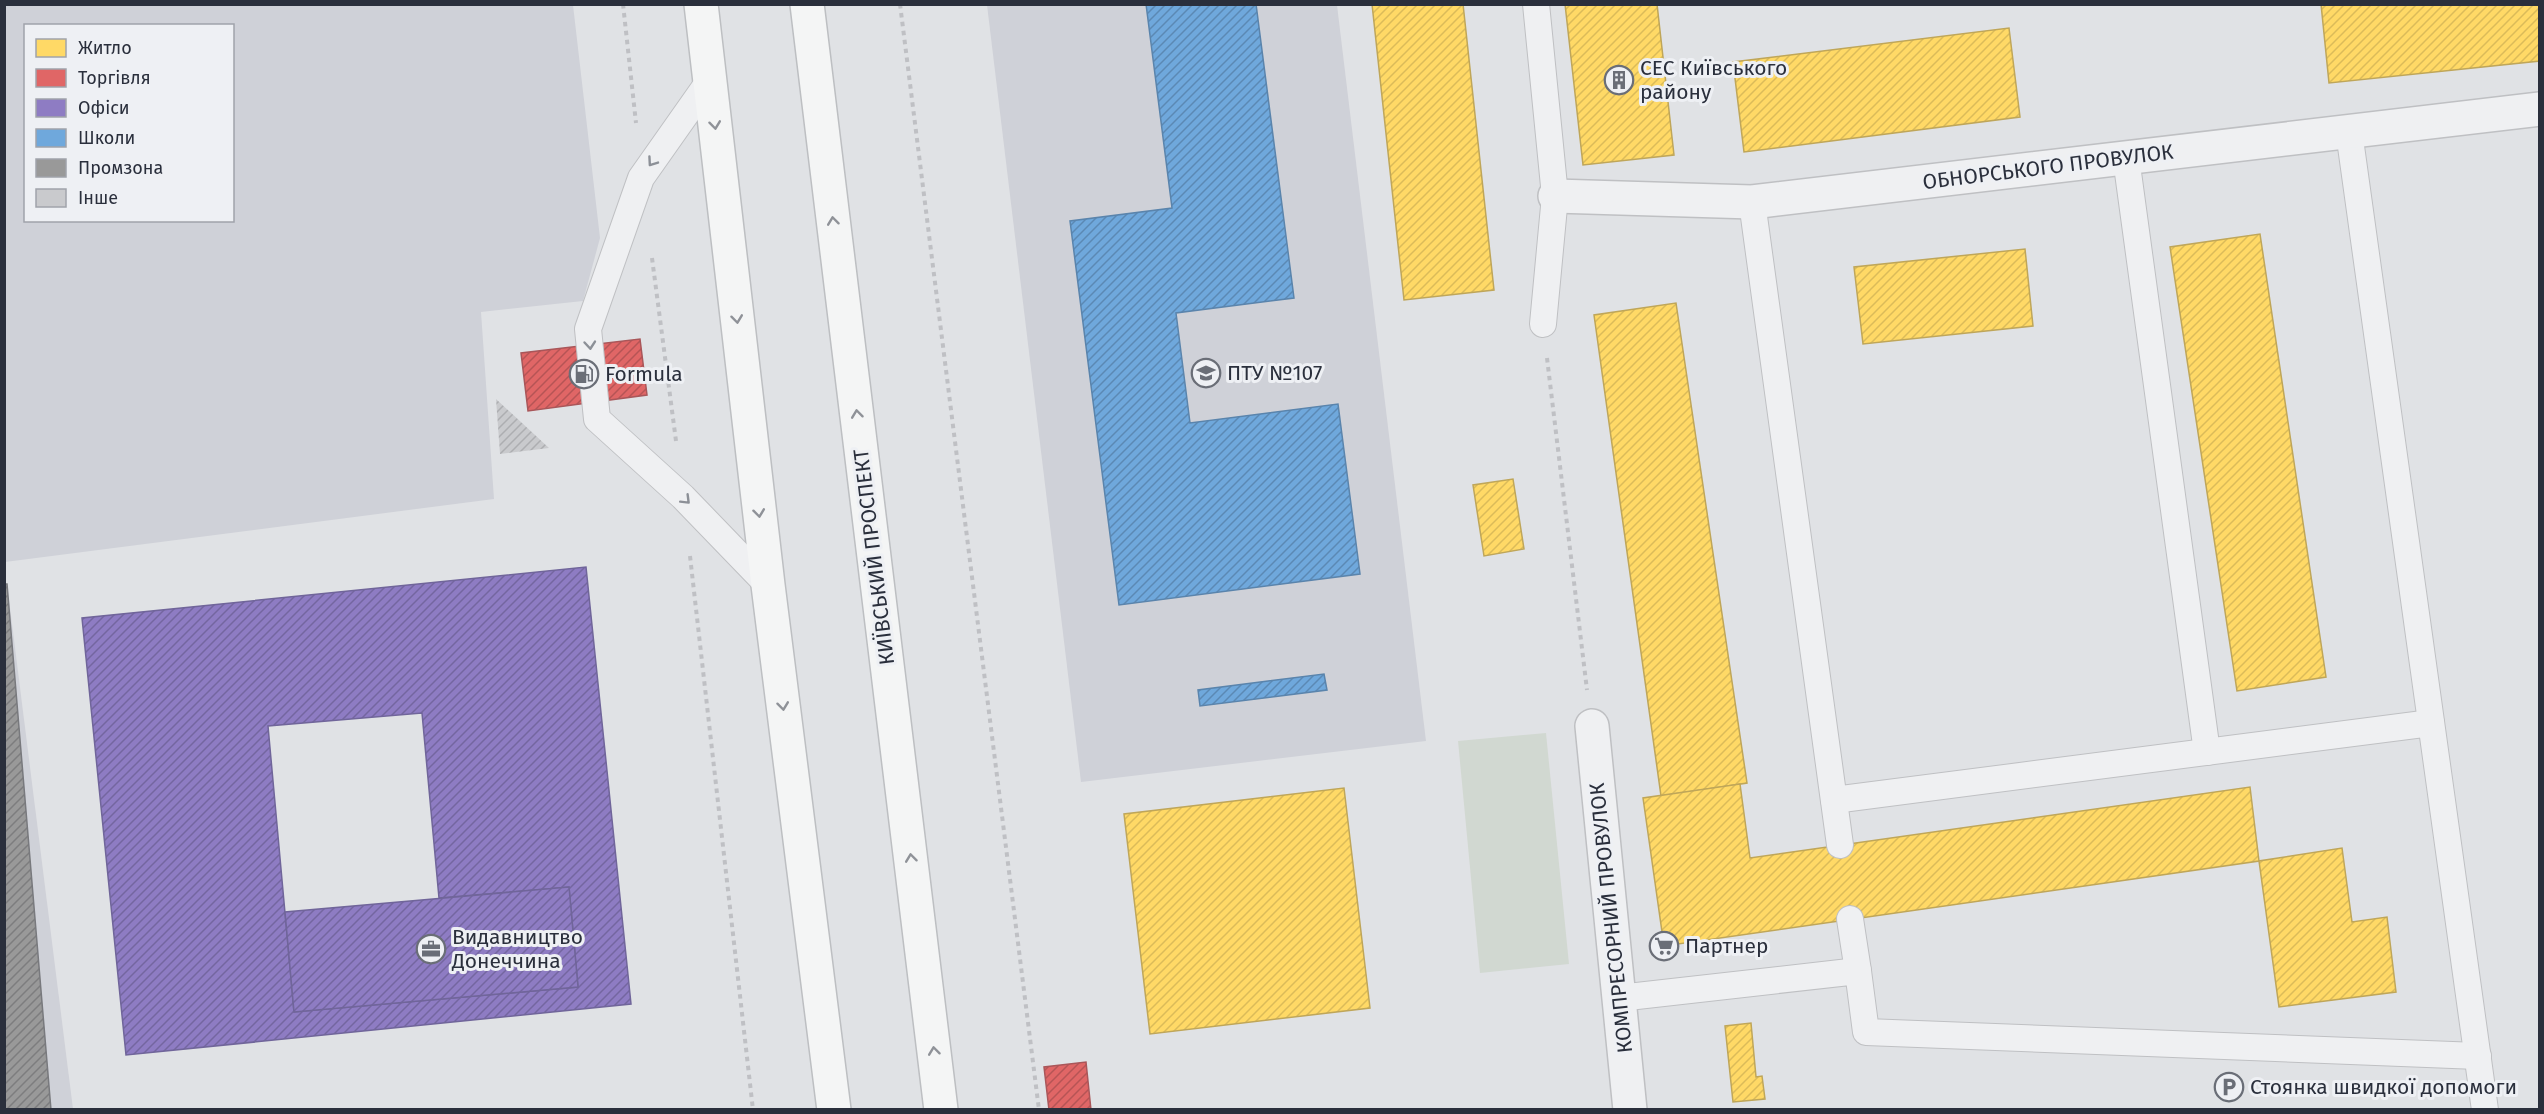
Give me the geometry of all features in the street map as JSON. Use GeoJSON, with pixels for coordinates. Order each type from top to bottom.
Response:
{"type":"FeatureCollection","features":[{"type":"Feature","properties":{"kind":"main road"},"geometry":{"type":"LineString","coordinates":[[701,4],[768,585],[834,1110]]}},
{"type":"Feature","properties":{"kind":"main road","name":"КИЇВСЬКИЙ ПРОСПЕКТ"},"geometry":{"type":"LineString","coordinates":[[807,4],[941,1110]]}},
{"type":"Feature","properties":{"kind":"street","name":"ОБНОРСЬКОГО ПРОВУЛОК"},"geometry":{"type":"LineString","coordinates":[[1555,195],[1752,202],[2540,109]]}},
{"type":"Feature","properties":{"kind":"street","name":"КОМПРЕСОРНИЙ ПРОВУЛОК"},"geometry":{"type":"LineString","coordinates":[[1592,726],[1630,1110]]}},
{"type":"Feature","properties":{"kind":"lane"},"geometry":{"type":"LineString","coordinates":[[1536,4],[1555,195],[1543,324]]}},
{"type":"Feature","properties":{"kind":"lane"},"geometry":{"type":"LineString","coordinates":[[710,80],[641,178],[588,328],[597,419],[683,497],[768,585]]}},
{"type":"Feature","properties":{"kind":"lane"},"geometry":{"type":"LineString","coordinates":[[2349,132],[2485,1110]]}},
{"type":"Feature","properties":{"kind":"lane"},"geometry":{"type":"LineString","coordinates":[[2126,158],[2207,752]]}},
{"type":"Feature","properties":{"kind":"lane"},"geometry":{"type":"LineString","coordinates":[[1752,202],[1840,845]]}},
{"type":"Feature","properties":{"kind":"lane"},"geometry":{"type":"LineString","coordinates":[[1834,800],[2431,723]]}},
{"type":"Feature","properties":{"kind":"lane"},"geometry":{"type":"LineString","coordinates":[[1850,919],[1866,1032],[2478,1056]]}},
{"type":"Feature","properties":{"kind":"lane"},"geometry":{"type":"LineString","coordinates":[[1619,998],[1858,971]]}},
{"type":"Feature","properties":{"kind":"path"},"geometry":{"type":"LineString","coordinates":[[900,4],[1040,1110]]}},
{"type":"Feature","properties":{"kind":"path"},"geometry":{"type":"LineString","coordinates":[[1543,324],[1592,726]]}},
{"type":"Feature","properties":{"kind":"shaded area"},"geometry":{"type":"Polygon","coordinates":[[[4,5],[573,5],[600,238],[583,301],[481,312],[494,499],[5,562],[4,5]]]}},
{"type":"Feature","properties":{"kind":"shaded area","name":"ПТУ №107"},"geometry":{"type":"Polygon","coordinates":[[[987,5],[1337,5],[1426,741],[1081,782],[987,5]]]}},
{"type":"Feature","properties":{"kind":"shaded area"},"geometry":{"type":"Polygon","coordinates":[[[4,584],[7,584],[73,1109],[5,1109],[4,584]]]}},
{"type":"Feature","properties":{"kind":"shaded area"},"geometry":{"type":"Polygon","coordinates":[[[1546,733],[1569,964],[1480,973],[1458,741],[1546,733]]]}},
{"type":"Feature","properties":{"kind":"building: Житло"},"geometry":{"type":"Polygon","coordinates":[[[1372,4],[1463,4],[1494,290],[1404,300],[1372,4]]]}},
{"type":"Feature","properties":{"kind":"building: Житло","name":"СЕС Київського району"},"geometry":{"type":"Polygon","coordinates":[[[1565,4],[1657,4],[1674,155],[1583,165],[1565,4]]]}},
{"type":"Feature","properties":{"kind":"building: Житло"},"geometry":{"type":"Polygon","coordinates":[[[2321,4],[2540,4],[2540,61],[2329,83],[2321,4]]]}},
{"type":"Feature","properties":{"kind":"building: Житло"},"geometry":{"type":"Polygon","coordinates":[[[2009,28],[2020,117],[1744,152],[1733,62],[2009,28]]]}},
{"type":"Feature","properties":{"kind":"building: Житло"},"geometry":{"type":"Polygon","coordinates":[[[2260,234],[2326,677],[2237,691],[2170,247],[2260,234]]]}},
{"type":"Feature","properties":{"kind":"building: Житло"},"geometry":{"type":"Polygon","coordinates":[[[2025,249],[2033,326],[1863,344],[1854,267],[2025,249]]]}},
{"type":"Feature","properties":{"kind":"building: Житло"},"geometry":{"type":"Polygon","coordinates":[[[1676,303],[1747,783],[1661,796],[1594,315],[1676,303]]]}},
{"type":"Feature","properties":{"kind":"building: Житло"},"geometry":{"type":"Polygon","coordinates":[[[1513,479],[1524,549],[1484,556],[1473,485],[1513,479]]]}},
{"type":"Feature","properties":{"kind":"building: Житло"},"geometry":{"type":"Polygon","coordinates":[[[1740,784],[1750,858],[2250,787],[2259,861],[1664,946],[1643,798],[1740,784]]]}},
{"type":"Feature","properties":{"kind":"building: Житло"},"geometry":{"type":"Polygon","coordinates":[[[1344,788],[1370,1008],[1150,1034],[1124,814],[1344,788]]]}},
{"type":"Feature","properties":{"kind":"building: Житло"},"geometry":{"type":"Polygon","coordinates":[[[2342,848],[2352,922],[2387,917],[2396,992],[2279,1007],[2259,861],[2342,848]]]}},
{"type":"Feature","properties":{"kind":"building: Житло"},"geometry":{"type":"Polygon","coordinates":[[[1751,1023],[1756,1077],[1762,1076],[1765,1099],[1733,1102],[1725,1026],[1751,1023]]]}},
{"type":"Feature","properties":{"kind":"building: Торгівля","name":"Formula"},"geometry":{"type":"Polygon","coordinates":[[[640,339],[647,395],[528,411],[521,353],[640,339]]]}},
{"type":"Feature","properties":{"kind":"building: Торгівля"},"geometry":{"type":"Polygon","coordinates":[[[1086,1062],[1091,1110],[1049,1110],[1044,1067],[1086,1062]]]}},
{"type":"Feature","properties":{"kind":"building: Офіси"},"geometry":{"type":"Polygon","coordinates":[[[586,567],[631,1004],[126,1055],[82,618],[586,567]],[[422,713],[268,726],[294,1012],[578,987],[569,887],[439,898],[422,713]]]}},
{"type":"Feature","properties":{"kind":"building: Офіси","name":"Видавництво Донеччина"},"geometry":{"type":"Polygon","coordinates":[[[569,887],[578,987],[294,1012],[285,912],[569,887]]]}},
{"type":"Feature","properties":{"kind":"building: Школи"},"geometry":{"type":"Polygon","coordinates":[[[1146,4],[1256,4],[1294,298],[1176,313],[1190,423],[1338,404],[1360,574],[1119,605],[1070,221],[1172,208],[1146,4]]]}},
{"type":"Feature","properties":{"kind":"building: Школи"},"geometry":{"type":"Polygon","coordinates":[[[1324,674],[1327,690],[1200,706],[1198,690],[1324,674]]]}},
{"type":"Feature","properties":{"kind":"building: Промзона"},"geometry":{"type":"Polygon","coordinates":[[[4,584],[7,584],[51,1110],[4,1110],[4,584]]]}},
{"type":"Feature","properties":{"kind":"building: Інше"},"geometry":{"type":"Polygon","coordinates":[[[496,399],[549,448],[500,454],[496,399]]]}},
{"type":"Feature","properties":{"kind":"place","name":"СЕС Київського району"},"geometry":{"type":"Point","coordinates":[1619,80]}},
{"type":"Feature","properties":{"kind":"place","name":"ПТУ №107"},"geometry":{"type":"Point","coordinates":[1206,373]}},
{"type":"Feature","properties":{"kind":"place","name":"Formula"},"geometry":{"type":"Point","coordinates":[584,374]}},
{"type":"Feature","properties":{"kind":"place","name":"Партнер"},"geometry":{"type":"Point","coordinates":[1664,946]}},
{"type":"Feature","properties":{"kind":"place","name":"Видавництво Донеччина"},"geometry":{"type":"Point","coordinates":[431,949]}},
{"type":"Feature","properties":{"kind":"place","name":"Стоянка швидкої допомоги"},"geometry":{"type":"Point","coordinates":[2229,1087]}}]}
